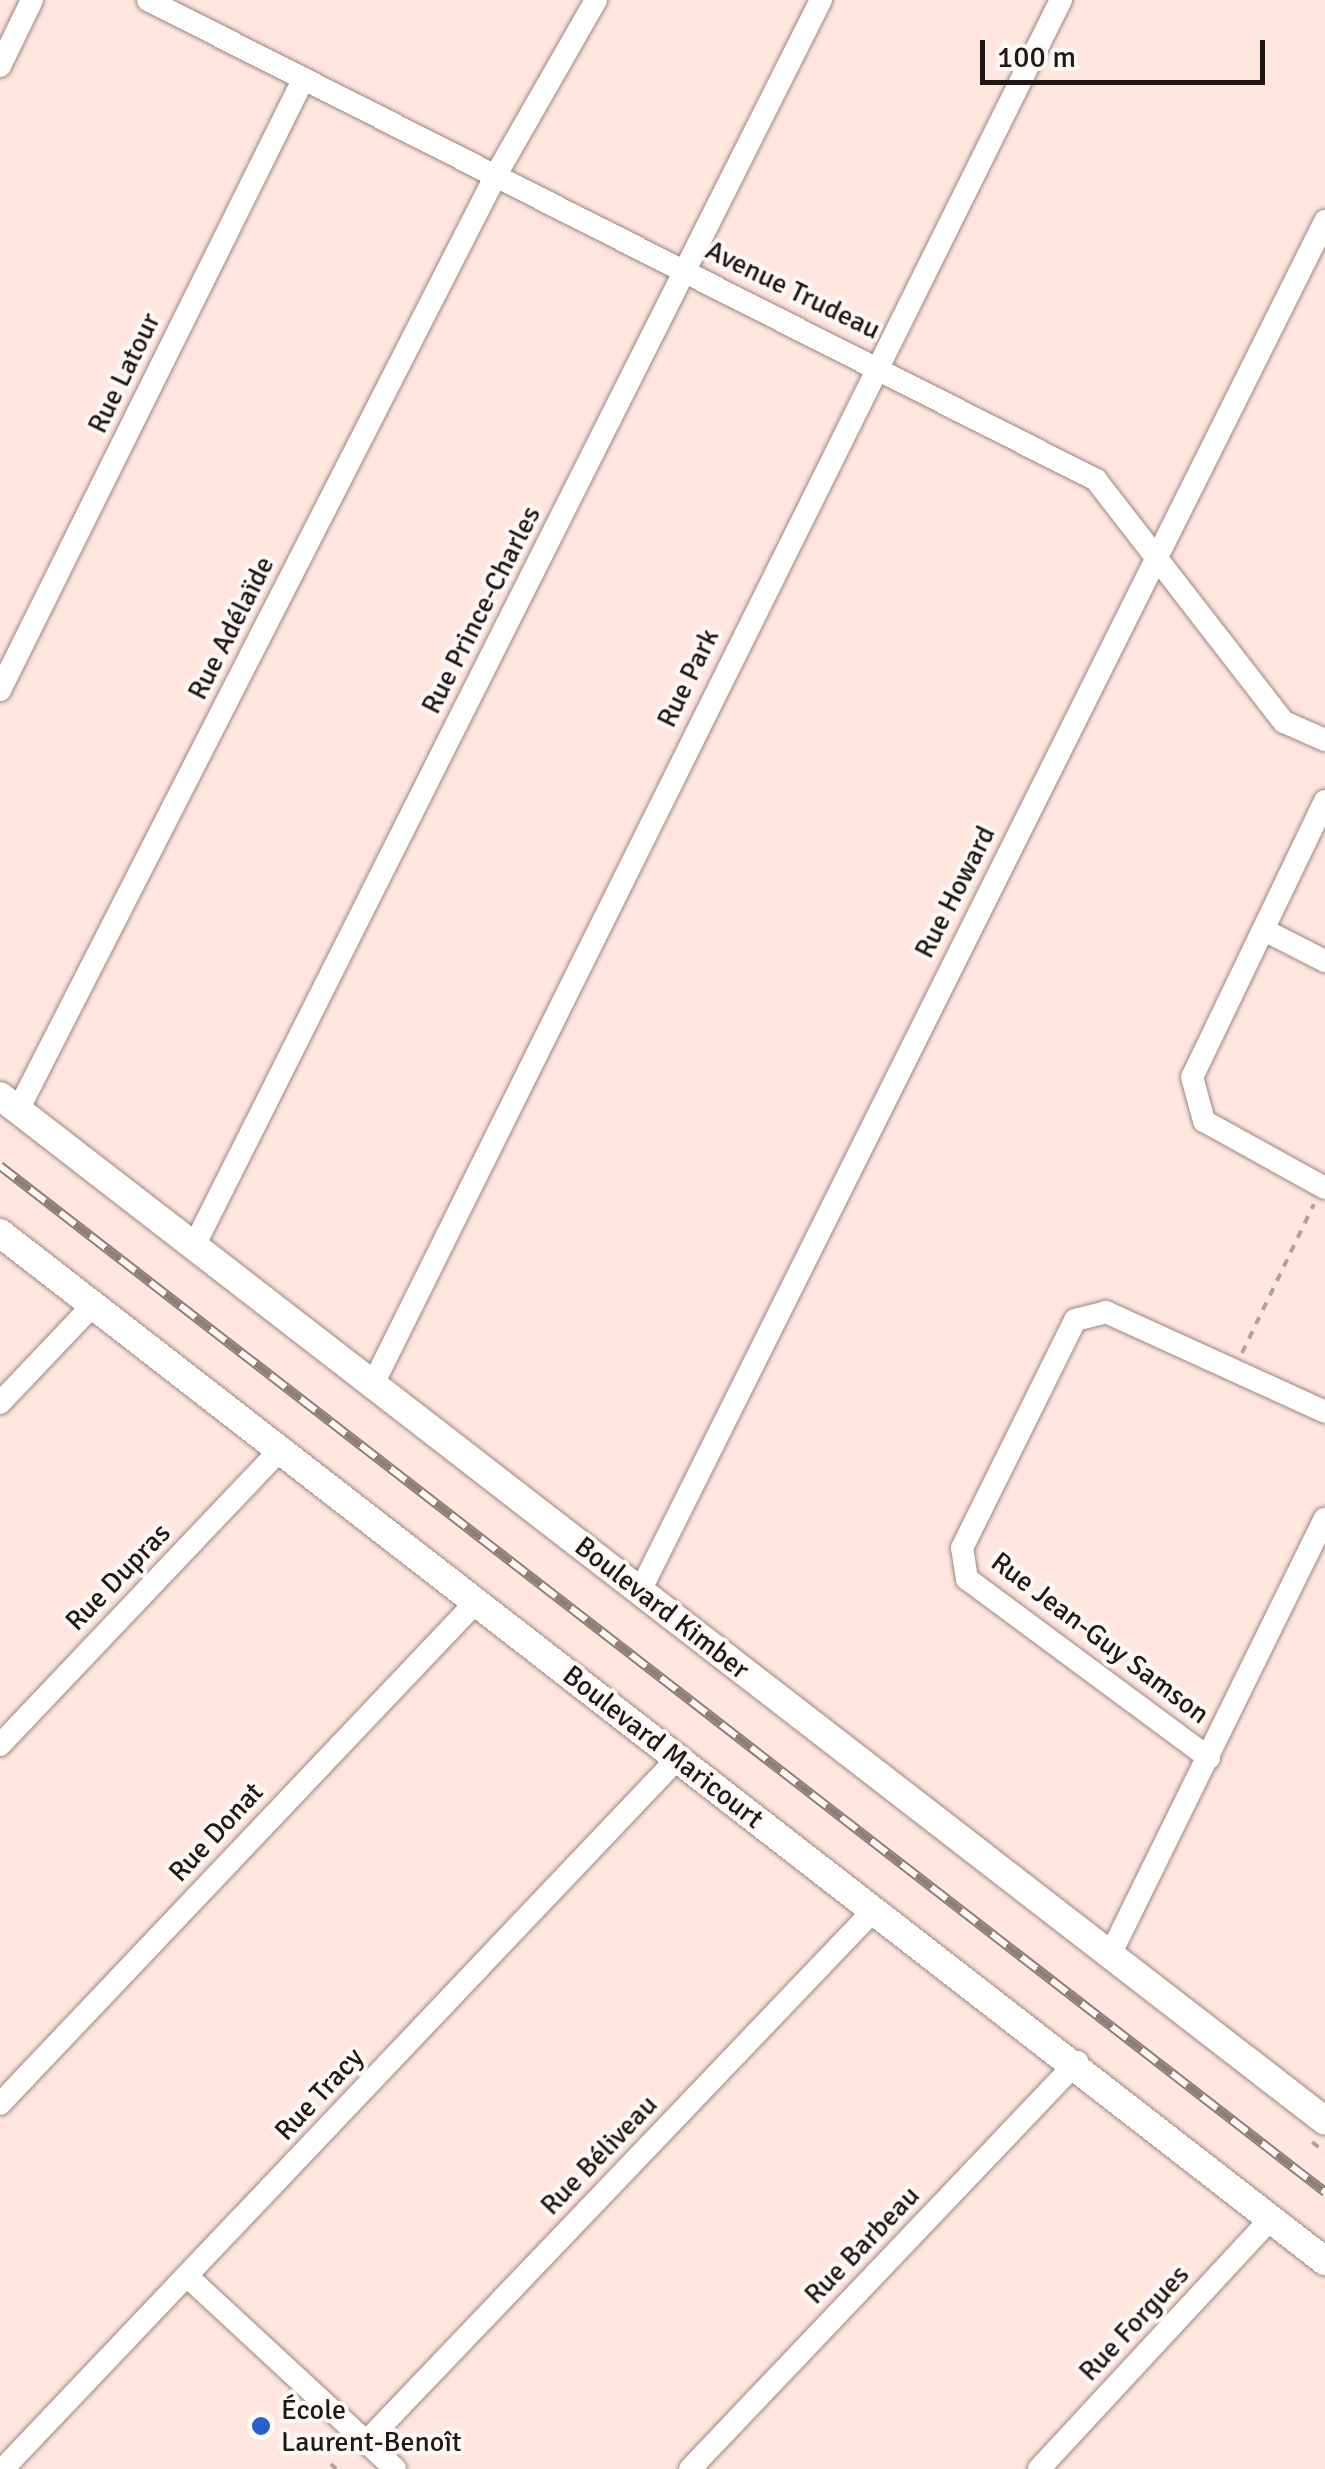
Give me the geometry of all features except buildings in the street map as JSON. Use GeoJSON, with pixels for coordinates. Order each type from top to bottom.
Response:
{"type":"FeatureCollection","features":[{"type":"Feature","properties":{"kind":"street"},"geometry":{"type":"LineString","coordinates":[[0,66],[32,0]]}},
{"type":"Feature","properties":{"kind":"street","name":"Avenue Trudeau"},"geometry":{"type":"LineString","coordinates":[[148,0],[302,82],[497,173],[1096,480],[1153,564],[1284,722],[1325,740]]}},
{"type":"Feature","properties":{"kind":"street","name":"Rue Adélaïde"},"geometry":{"type":"LineString","coordinates":[[9,1103],[497,173],[596,0]]}},
{"type":"Feature","properties":{"kind":"street","name":"Rue Prince-Charles"},"geometry":{"type":"LineString","coordinates":[[194,1246],[820,0]]}},
{"type":"Feature","properties":{"kind":"street","name":"Rue Park"},"geometry":{"type":"LineString","coordinates":[[373,1384],[876,365],[1061,0]]}},
{"type":"Feature","properties":{"kind":"street","name":"Rue Latour"},"geometry":{"type":"LineString","coordinates":[[0,690],[302,82]]}},
{"type":"Feature","properties":{"kind":"street","name":"Rue Howard"},"geometry":{"type":"LineString","coordinates":[[640,1591],[1325,221]]}},
{"type":"Feature","properties":{"kind":"street"},"geometry":{"type":"LineString","coordinates":[[1324,1188],[1204,1122],[1192,1077],[1266,932],[1325,801]]}},
{"type":"Feature","properties":{"kind":"street"},"geometry":{"type":"LineString","coordinates":[[1266,932],[1325,961]]}},
{"type":"Feature","properties":{"kind":"street","name":"Boulevard Kimber"},"geometry":{"type":"LineString","coordinates":[[9,1103],[1325,2121]]}},
{"type":"Feature","properties":{"kind":"street","name":"Boulevard Maricourt"},"geometry":{"type":"LineString","coordinates":[[0,1234],[874,1910],[1077,2062],[1325,2262]]}},
{"type":"Feature","properties":{"kind":"street"},"geometry":{"type":"LineString","coordinates":[[0,1403],[93,1305]]}},
{"type":"Feature","properties":{"kind":"street","name":"Rue Jean-Guy Samson"},"geometry":{"type":"LineString","coordinates":[[1209,1758],[967,1579],[962,1548],[1075,1320],[1106,1312],[1325,1412]]}},
{"type":"Feature","properties":{"kind":"street","name":"Rue Dupras"},"geometry":{"type":"LineString","coordinates":[[0,1745],[280,1450]]}},
{"type":"Feature","properties":{"kind":"street","name":"Rue Jean-Guy Samson"},"geometry":{"type":"LineString","coordinates":[[1110,1955],[1325,1519]]}},
{"type":"Feature","properties":{"kind":"street","name":"Rue Donat"},"geometry":{"type":"LineString","coordinates":[[0,2104],[476,1602]]}},
{"type":"Feature","properties":{"kind":"street","name":"Rue Tracy"},"geometry":{"type":"LineString","coordinates":[[3,2469],[678,1758]]}},
{"type":"Feature","properties":{"kind":"street","name":"Rue Béliveau"},"geometry":{"type":"LineString","coordinates":[[366,2442],[874,1910]]}},
{"type":"Feature","properties":{"kind":"street","name":"Rue Barbeau"},"geometry":{"type":"LineString","coordinates":[[690,2469],[1077,2062]]}},
{"type":"Feature","properties":{"kind":"street","name":"Rue Forgues"},"geometry":{"type":"LineString","coordinates":[[1039,2469],[1272,2217]]}},
{"type":"Feature","properties":{"kind":"street"},"geometry":{"type":"LineString","coordinates":[[188,2276],[394,2469]]}},
{"type":"Feature","properties":{"kind":"path"},"geometry":{"type":"LineString","coordinates":[[1234,1371],[1324,1188]]}},
{"type":"Feature","properties":{"kind":"railway"},"geometry":{"type":"LineString","coordinates":[[0,1166],[1325,2192]]}},
{"type":"Feature","properties":{"kind":"place","name":"École Laurent-Benoît"},"geometry":{"type":"Point","coordinates":[261,2426]}}]}
